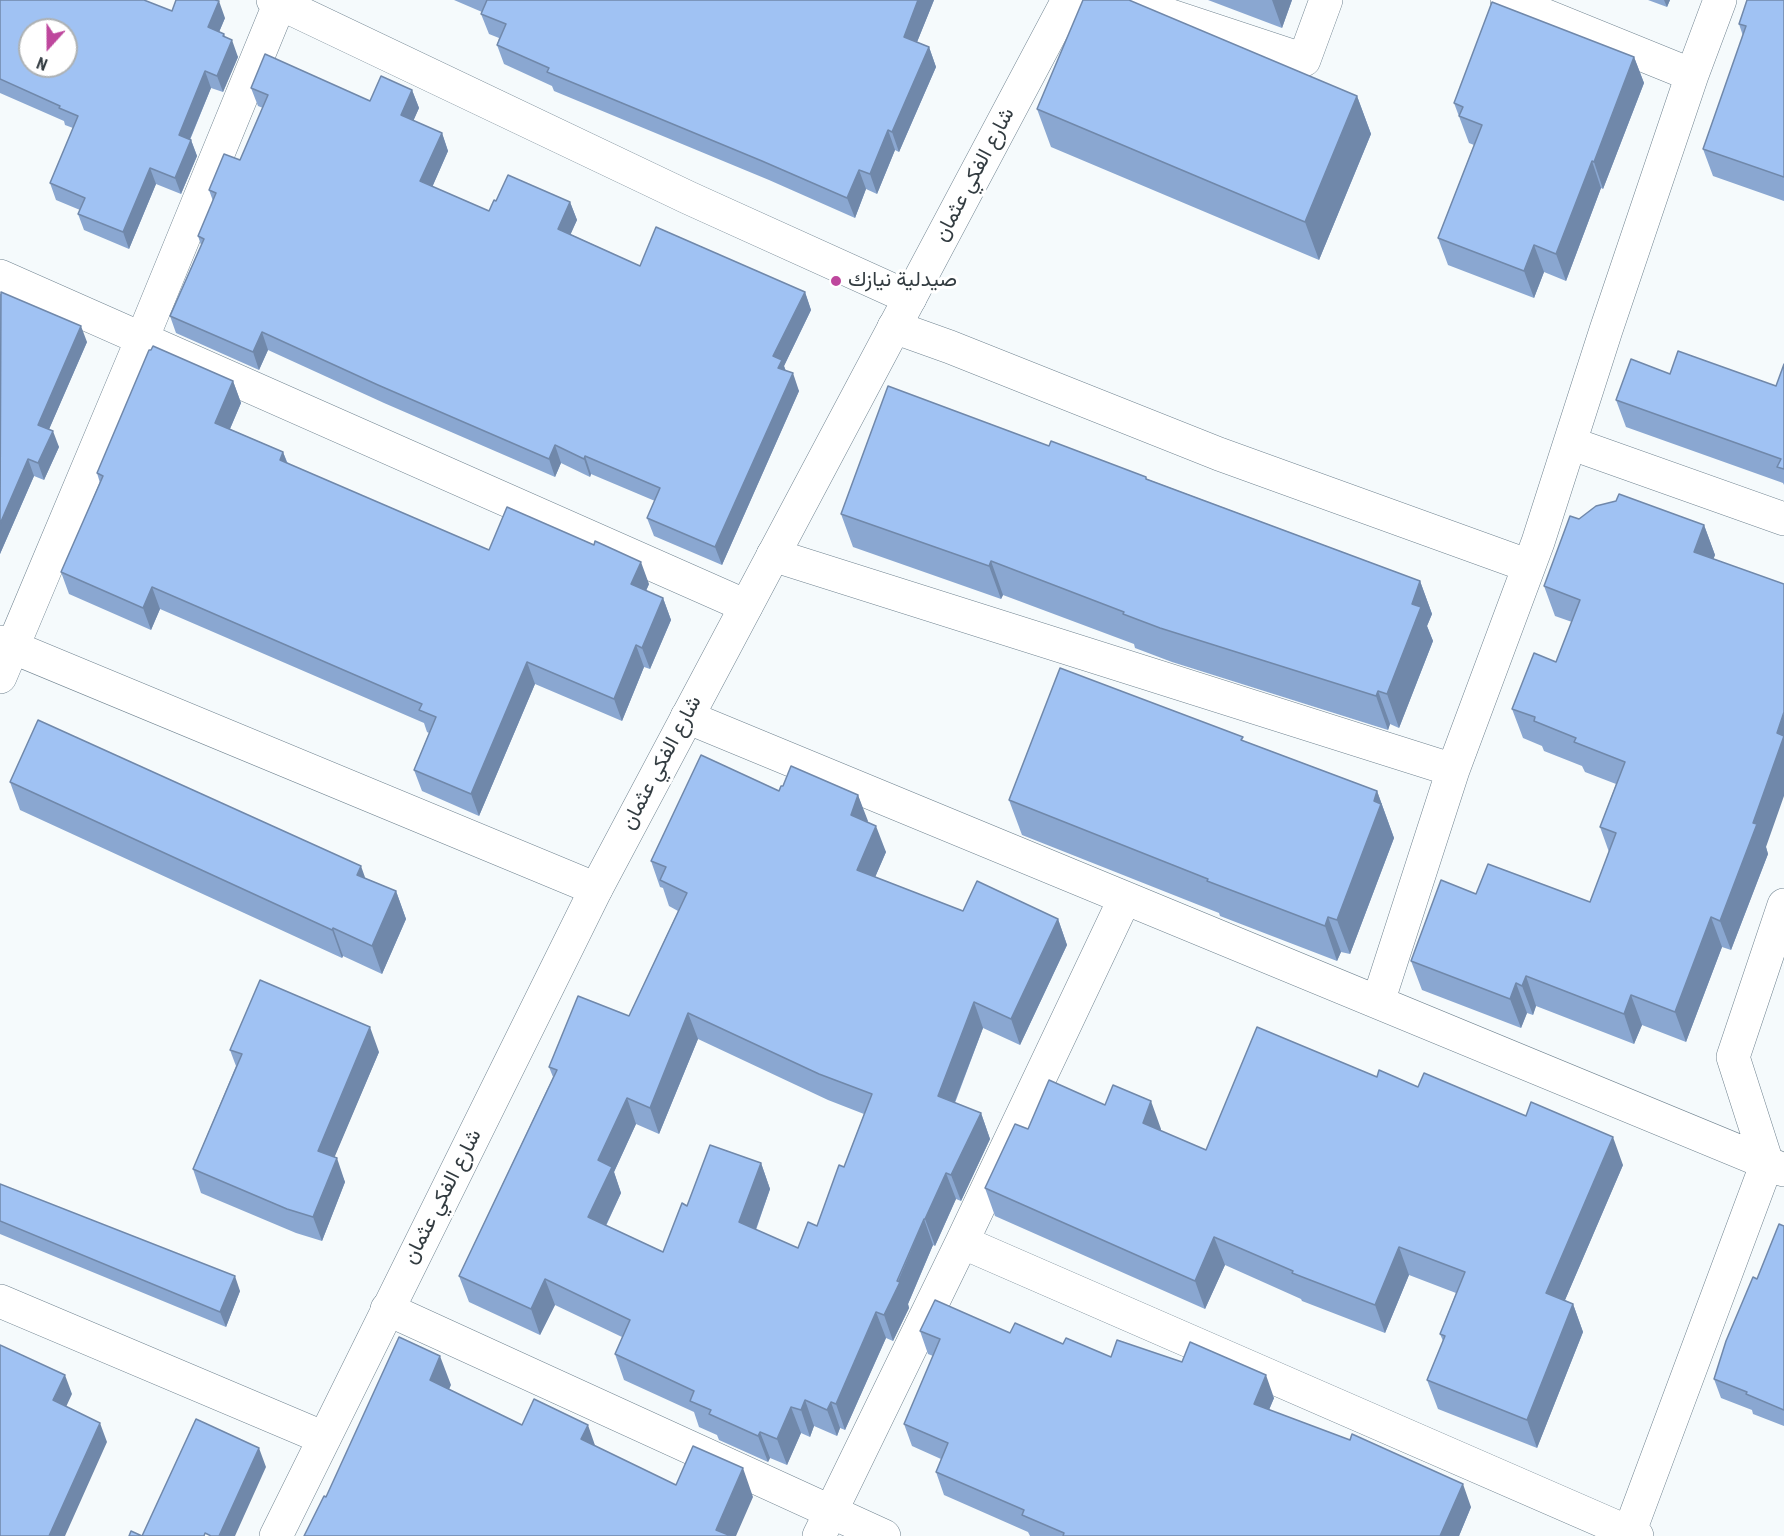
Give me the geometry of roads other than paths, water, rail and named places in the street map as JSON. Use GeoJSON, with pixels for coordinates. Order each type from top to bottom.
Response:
{"type":"FeatureCollection","features":[{"type":"Feature","properties":{"kind":"street","name":"شارع الفكي عثمان"},"geometry":{"type":"LineString","coordinates":[[276,1536],[596,889],[1068,0]]}},
{"type":"Feature","properties":{"kind":"street"},"geometry":{"type":"LineString","coordinates":[[1123,0],[1304,60],[1326,0]]}},
{"type":"Feature","properties":{"kind":"street"},"geometry":{"type":"LineString","coordinates":[[1507,0],[1692,75]]}},
{"type":"Feature","properties":{"kind":"street"},"geometry":{"type":"LineString","coordinates":[[1378,1002],[1453,770],[1529,566],[1692,75],[1720,0]]}},
{"type":"Feature","properties":{"kind":"street"},"geometry":{"type":"LineString","coordinates":[[596,889],[4,656],[142,339],[278,1],[689,198],[910,298]]}},
{"type":"Feature","properties":{"kind":"street"},"geometry":{"type":"LineString","coordinates":[[0,276],[746,606]]}},
{"type":"Feature","properties":{"kind":"street"},"geometry":{"type":"LineString","coordinates":[[894,327],[1219,454],[1529,566]]}},
{"type":"Feature","properties":{"kind":"street"},"geometry":{"type":"LineString","coordinates":[[1570,443],[1784,519]]}},
{"type":"Feature","properties":{"kind":"street"},"geometry":{"type":"LineString","coordinates":[[773,555],[1453,770]]}},
{"type":"Feature","properties":{"kind":"street"},"geometry":{"type":"LineString","coordinates":[[687,717],[1775,1166]]}},
{"type":"Feature","properties":{"kind":"street"},"geometry":{"type":"LineString","coordinates":[[824,1524],[962,1242],[1125,898]]}},
{"type":"Feature","properties":{"kind":"street"},"geometry":{"type":"LineString","coordinates":[[962,1242],[1632,1535],[1775,1166],[1733,1057],[1784,905]]}},
{"type":"Feature","properties":{"kind":"street"},"geometry":{"type":"LineString","coordinates":[[0,1301],[324,1438]]}},
{"type":"Feature","properties":{"kind":"street"},"geometry":{"type":"LineString","coordinates":[[387,1309],[824,1524],[884,1536]]}},
{"type":"Feature","properties":{"kind":"place","name":"صيدلية نيازك"},"geometry":{"type":"Point","coordinates":[836,281]}}]}
